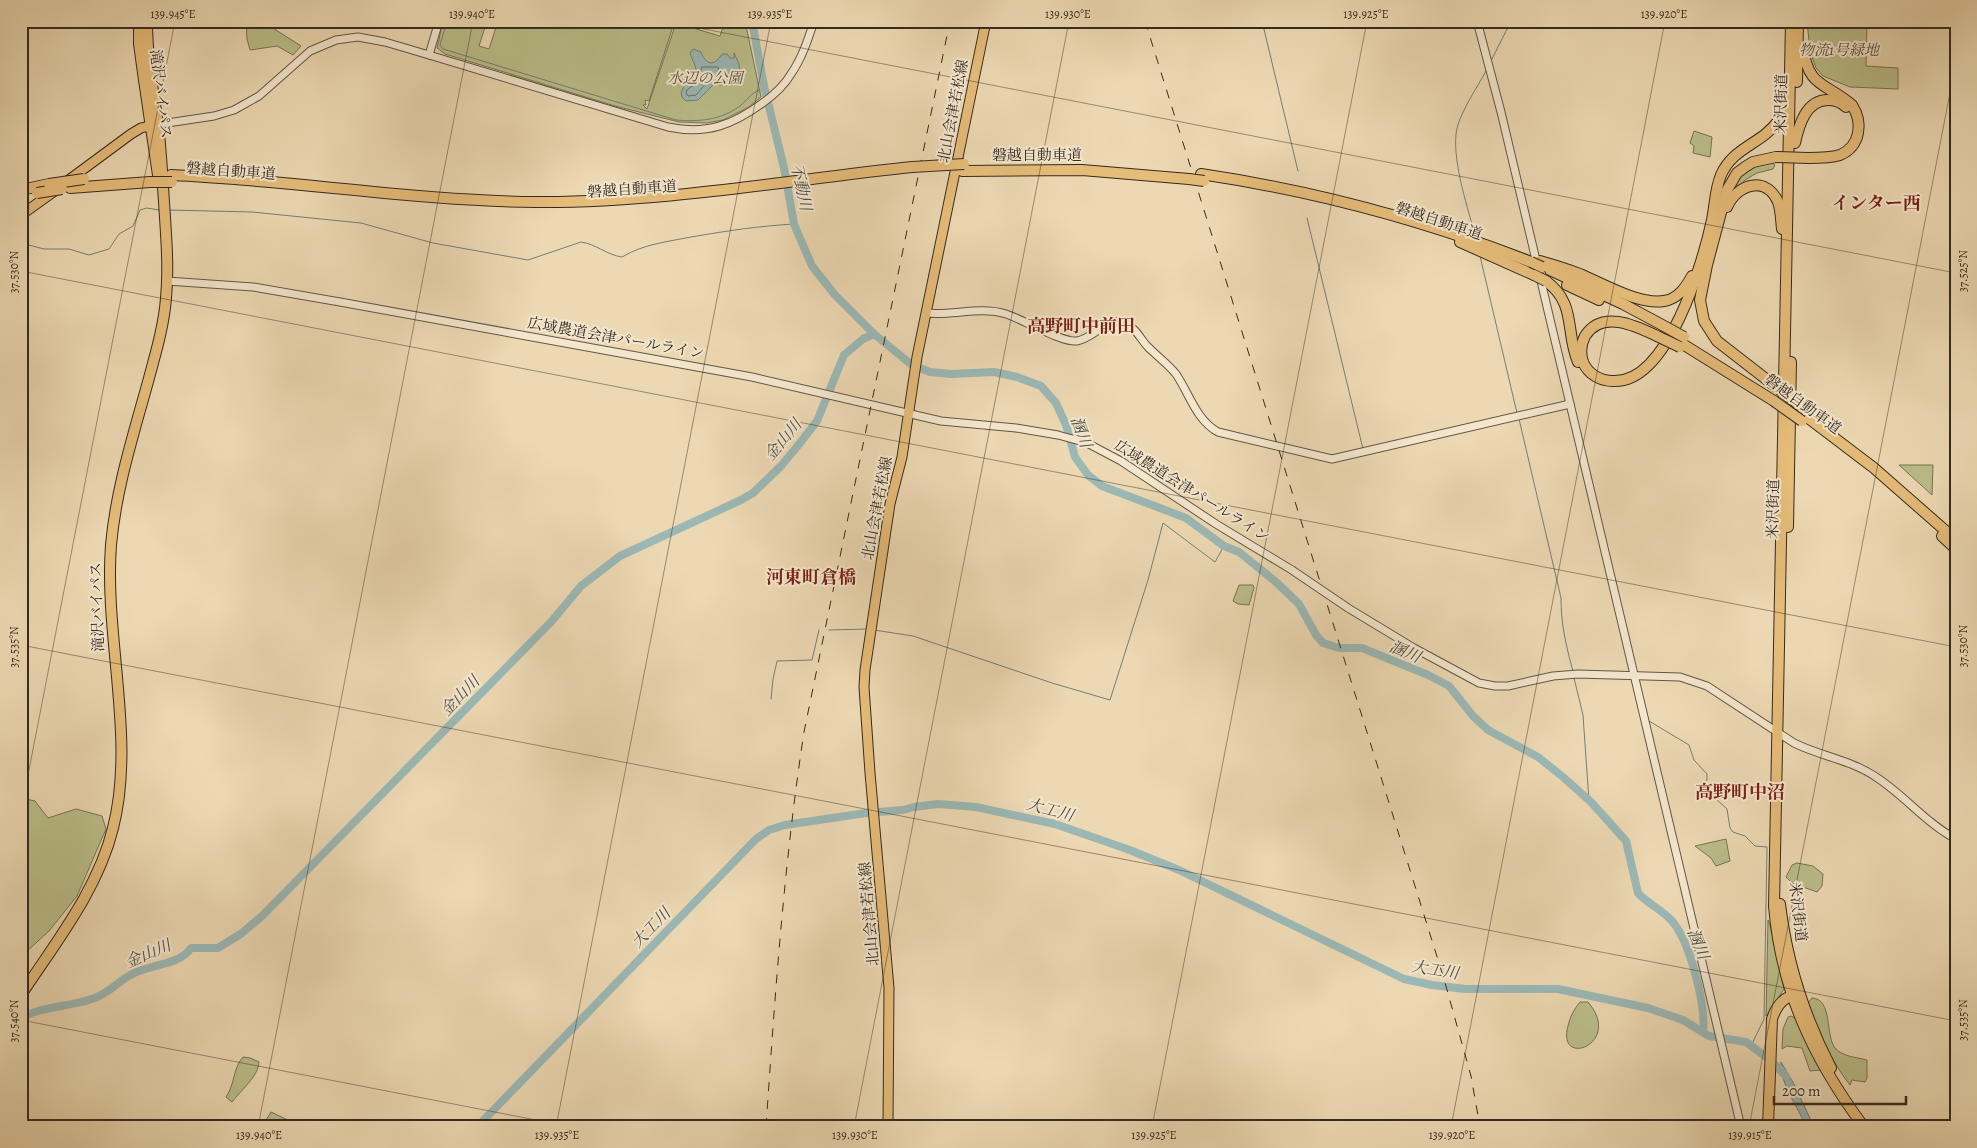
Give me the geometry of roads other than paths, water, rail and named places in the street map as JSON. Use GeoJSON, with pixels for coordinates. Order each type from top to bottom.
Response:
{"type":"FeatureCollection","features":[{"type":"Feature","properties":{"kind":"highway","name":"滝沢バイパス"},"geometry":{"type":"LineString","coordinates":[[139,21],[139,44],[153,125]]}},
{"type":"Feature","properties":{"kind":"highway","name":"滝沢バイパス"},"geometry":{"type":"LineString","coordinates":[[21,995],[87,894],[106,851],[116,814],[121,751],[111,599],[111,547],[116,504],[122,476],[161,332],[167,281],[164,200],[156,172],[147,21]]}},
{"type":"Feature","properties":{"kind":"highway","name":"米沢街道"},"geometry":{"type":"LineString","coordinates":[[1791,21],[1778,889],[1797,1003]]}},
{"type":"Feature","properties":{"kind":"highway","name":"米沢街道"},"geometry":{"type":"LineString","coordinates":[[1780,735],[1799,21]]}},
{"type":"Feature","properties":{"kind":"highway"},"geometry":{"type":"LineString","coordinates":[[1502,254],[1537,268],[1557,290],[1565,303],[1576,359],[1588,376],[1600,384],[1621,385],[1634,381],[1645,374],[1662,354],[1686,313],[1727,190],[1737,173],[1754,162],[1776,155],[1830,157],[1844,152],[1854,142],[1859,127],[1856,111],[1843,97],[1816,81],[1807,70],[1799,21]]}},
{"type":"Feature","properties":{"kind":"highway"},"geometry":{"type":"LineString","coordinates":[[1716,221],[1717,188],[1726,166],[1736,154],[1770,131],[1779,121],[1790,92]]}},
{"type":"Feature","properties":{"kind":"highway"},"geometry":{"type":"LineString","coordinates":[[1795,143],[1798,128],[1813,104],[1831,100],[1842,104],[1849,111],[1853,123],[1852,135],[1840,148],[1808,155]]}},
{"type":"Feature","properties":{"kind":"highway","name":"磐越自動車道"},"geometry":{"type":"LineString","coordinates":[[21,190],[49,184],[84,180],[172,179],[433,205],[503,208],[620,206],[794,183],[963,167],[1082,170],[1189,176],[1267,191],[1336,206],[1459,238],[1502,254]]}},
{"type":"Feature","properties":{"kind":"highway","name":"磐越自動車道"},"geometry":{"type":"LineString","coordinates":[[21,196],[149,179]]}},
{"type":"Feature","properties":{"kind":"highway"},"geometry":{"type":"LineString","coordinates":[[1716,221],[1732,196],[1743,188],[1749,185],[1758,186],[1772,193],[1777,200],[1780,214],[1786,302]]}},
{"type":"Feature","properties":{"kind":"highway","name":"磐越自動車道"},"geometry":{"type":"LineString","coordinates":[[1459,238],[1471,239],[1502,254]]}},
{"type":"Feature","properties":{"kind":"highway"},"geometry":{"type":"LineString","coordinates":[[1502,254],[1537,268],[1644,300],[1663,301],[1675,297],[1683,290],[1704,262]]}},
{"type":"Feature","properties":{"kind":"highway"},"geometry":{"type":"LineString","coordinates":[[1661,331],[1622,322],[1600,324],[1585,336],[1581,350],[1583,362],[1596,377],[1610,381],[1632,378],[1644,369],[1665,343],[1684,310],[1704,262]]}},
{"type":"Feature","properties":{"kind":"highway"},"geometry":{"type":"LineString","coordinates":[[1704,262],[1700,300],[1707,328],[1724,348],[1774,393]]}},
{"type":"Feature","properties":{"kind":"highway","name":"磐越自動車道"},"geometry":{"type":"LineString","coordinates":[[1537,268],[1615,300],[1661,331],[1774,393],[1849,448],[1956,540]]}},
{"type":"Feature","properties":{"kind":"highway","name":"磐越自動車道"},"geometry":{"type":"LineString","coordinates":[[1682,342],[1726,369],[1774,393]]}},
{"type":"Feature","properties":{"kind":"highway","name":"磐越自動車道"},"geometry":{"type":"LineString","coordinates":[[1801,413],[1956,550]]}},
{"type":"Feature","properties":{"kind":"highway"},"geometry":{"type":"LineString","coordinates":[[1768,1127],[1774,1035],[1782,1012],[1797,1003]]}},
{"type":"Feature","properties":{"kind":"highway"},"geometry":{"type":"LineString","coordinates":[[1797,1003],[1820,1062],[1864,1127]]}},
{"type":"Feature","properties":{"kind":"highway"},"geometry":{"type":"LineString","coordinates":[[1797,1003],[1834,1073],[1871,1127]]}},
{"type":"Feature","properties":{"kind":"highway"},"geometry":{"type":"LineString","coordinates":[[1772,1076],[1774,1127]]}},
{"type":"Feature","properties":{"kind":"main road","name":"北山会津若松線"},"geometry":{"type":"LineString","coordinates":[[888,1127],[889,988],[864,687],[890,504],[902,457],[914,372],[986,21]]}},
{"type":"Feature","properties":{"kind":"main road"},"geometry":{"type":"LineString","coordinates":[[21,215],[132,134],[153,125]]}},
{"type":"Feature","properties":{"kind":"street"},"geometry":{"type":"LineString","coordinates":[[430,55],[439,21]]}},
{"type":"Feature","properties":{"kind":"street"},"geometry":{"type":"LineString","coordinates":[[153,125],[220,114],[241,107],[259,96],[303,56],[315,48],[336,40],[363,38],[430,55],[668,127],[685,130],[706,130],[725,125],[747,114],[774,95],[783,86],[808,42],[814,21]]}},
{"type":"Feature","properties":{"kind":"street"},"geometry":{"type":"LineString","coordinates":[[1477,21],[1491,72],[1742,1127]]}},
{"type":"Feature","properties":{"kind":"street","name":"広域農道会津パールライン"},"geometry":{"type":"LineString","coordinates":[[167,281],[253,287],[752,377],[821,391],[941,421],[1009,427],[1058,434],[1099,448],[1121,461],[1348,608],[1414,648],[1479,683],[1508,686],[1567,674],[1634,675]]}},
{"type":"Feature","properties":{"kind":"street"},"geometry":{"type":"LineString","coordinates":[[926,313],[942,315],[977,311],[1000,313],[1071,341],[1084,339],[1108,323],[1122,321],[1131,326],[1145,344],[1176,374],[1201,417],[1211,428],[1218,432],[1329,459],[1570,404]]}},
{"type":"Feature","properties":{"kind":"street"},"geometry":{"type":"LineString","coordinates":[[1634,675],[1665,675],[1698,682],[1780,735],[1806,749],[1853,765],[1875,776],[1938,827],[1956,839]]}},
{"type":"Feature","properties":{"kind":"water"},"geometry":{"type":"Polygon","coordinates":[[[693,49],[701,52],[705,60],[710,63],[716,61],[722,54],[727,54],[730,58],[734,58],[734,53],[739,64],[740,78],[730,86],[714,84],[698,100],[686,101],[681,93],[686,82],[693,80],[696,73],[690,53],[693,49]]]}},
{"type":"Feature","properties":{"kind":"water"},"geometry":{"type":"Polygon","coordinates":[[[1781,1062],[1794,1084],[1814,1127],[1806,1127],[1786,1087],[1781,1071],[1781,1062]]]}},
{"type":"Feature","properties":{"kind":"waterway"},"geometry":{"type":"LineString","coordinates":[[447,21],[440,45],[443,49],[676,120],[693,121],[717,117],[733,111],[754,93],[765,89]]}},
{"type":"Feature","properties":{"kind":"waterway","name":"溷川"},"geometry":{"type":"LineString","coordinates":[[752,21],[764,86],[784,168],[794,224],[812,266],[835,295],[874,334],[912,365],[930,372],[951,374],[994,372],[1017,377],[1041,386],[1056,403],[1066,425],[1075,457],[1088,475],[1102,486],[1186,518],[1224,546],[1239,552],[1276,582],[1299,604],[1316,635],[1323,643],[1339,648],[1362,648],[1428,675],[1449,686],[1473,716],[1488,730],[1538,757],[1563,777],[1591,802],[1626,841],[1638,893],[1667,916],[1678,929],[1695,973],[1702,1006],[1703,1032]]}},
{"type":"Feature","properties":{"kind":"waterway"},"geometry":{"type":"LineString","coordinates":[[1262,21],[1298,171]]}},
{"type":"Feature","properties":{"kind":"waterway"},"geometry":{"type":"LineString","coordinates":[[1491,61],[1511,21]]}},
{"type":"Feature","properties":{"kind":"waterway"},"geometry":{"type":"LineString","coordinates":[[1476,238],[1459,172],[1456,134],[1464,110],[1486,71]]}},
{"type":"Feature","properties":{"kind":"waterway"},"geometry":{"type":"LineString","coordinates":[[21,243],[44,249],[69,249],[89,255],[109,249],[119,234],[133,226],[140,210],[147,208],[159,210]]}},
{"type":"Feature","properties":{"kind":"waterway"},"geometry":{"type":"LineString","coordinates":[[168,210],[252,212],[361,223],[433,243],[528,260],[581,242],[622,257],[647,246],[673,240],[742,229],[794,224]]}},
{"type":"Feature","properties":{"kind":"waterway"},"geometry":{"type":"LineString","coordinates":[[1307,218],[1363,449]]}},
{"type":"Feature","properties":{"kind":"waterway"},"geometry":{"type":"LineString","coordinates":[[1480,256],[1517,413]]}},
{"type":"Feature","properties":{"kind":"waterway","name":"金山川"},"geometry":{"type":"LineString","coordinates":[[21,1018],[38,1011],[83,1002],[99,996],[126,977],[181,957],[191,948],[218,948],[242,933],[263,915],[551,622],[581,586],[620,556],[753,493],[781,466],[817,421],[844,355],[863,339],[874,334]]}},
{"type":"Feature","properties":{"kind":"waterway"},"geometry":{"type":"LineString","coordinates":[[1519,419],[1561,598],[1564,635],[1573,671]]}},
{"type":"Feature","properties":{"kind":"waterway"},"geometry":{"type":"LineString","coordinates":[[874,630],[913,636],[1052,683],[1110,700],[1148,580],[1163,523],[1215,562],[1224,546]]}},
{"type":"Feature","properties":{"kind":"waterway"},"geometry":{"type":"LineString","coordinates":[[829,630],[868,629]]}},
{"type":"Feature","properties":{"kind":"waterway"},"geometry":{"type":"LineString","coordinates":[[771,699],[777,661],[812,660],[819,630]]}},
{"type":"Feature","properties":{"kind":"waterway"},"geometry":{"type":"LineString","coordinates":[[1574,678],[1583,715],[1589,801]]}},
{"type":"Feature","properties":{"kind":"waterway"},"geometry":{"type":"LineString","coordinates":[[1649,721],[1689,745],[1694,760],[1707,774],[1707,780],[1702,786],[1727,809],[1730,828],[1733,832],[1745,836],[1755,846],[1767,847],[1764,1019],[1751,1046]]}},
{"type":"Feature","properties":{"kind":"waterway","name":"大工川"},"geometry":{"type":"LineString","coordinates":[[477,1127],[756,839],[769,830],[785,825],[938,804],[976,807],[1055,824],[1127,849],[1179,870],[1404,979],[1465,989],[1558,989],[1648,1008],[1683,1020],[1709,1036],[1746,1042],[1769,1059],[1786,1076]]}},
{"type":"Feature","properties":{"kind":"railway"},"geometry":{"type":"LineString","coordinates":[[766,1127],[786,880],[804,732],[950,21]]}},
{"type":"Feature","properties":{"kind":"railway"},"geometry":{"type":"LineString","coordinates":[[1145,21],[1444,979],[1471,1076],[1480,1127]]}},
{"type":"Feature","properties":{"kind":"district","name":"インター西"},"geometry":{"type":"Point","coordinates":[1876,203]}},
{"type":"Feature","properties":{"kind":"district","name":"高野町中前田"},"geometry":{"type":"Point","coordinates":[1081,326]}},
{"type":"Feature","properties":{"kind":"district","name":"河東町倉橋"},"geometry":{"type":"Point","coordinates":[811,577]}},
{"type":"Feature","properties":{"kind":"district","name":"高野町中沼"},"geometry":{"type":"Point","coordinates":[1740,792]}},
{"type":"Feature","properties":{"kind":"park label","name":"物流1号緑地"},"geometry":{"type":"Point","coordinates":[1839,50]}},
{"type":"Feature","properties":{"kind":"park label","name":"水辺の公園"},"geometry":{"type":"Point","coordinates":[705,78]}},
{"type":"Feature","properties":{"kind":"water label","name":"不動川"},"geometry":{"type":"Point","coordinates":[801,187]}}]}
